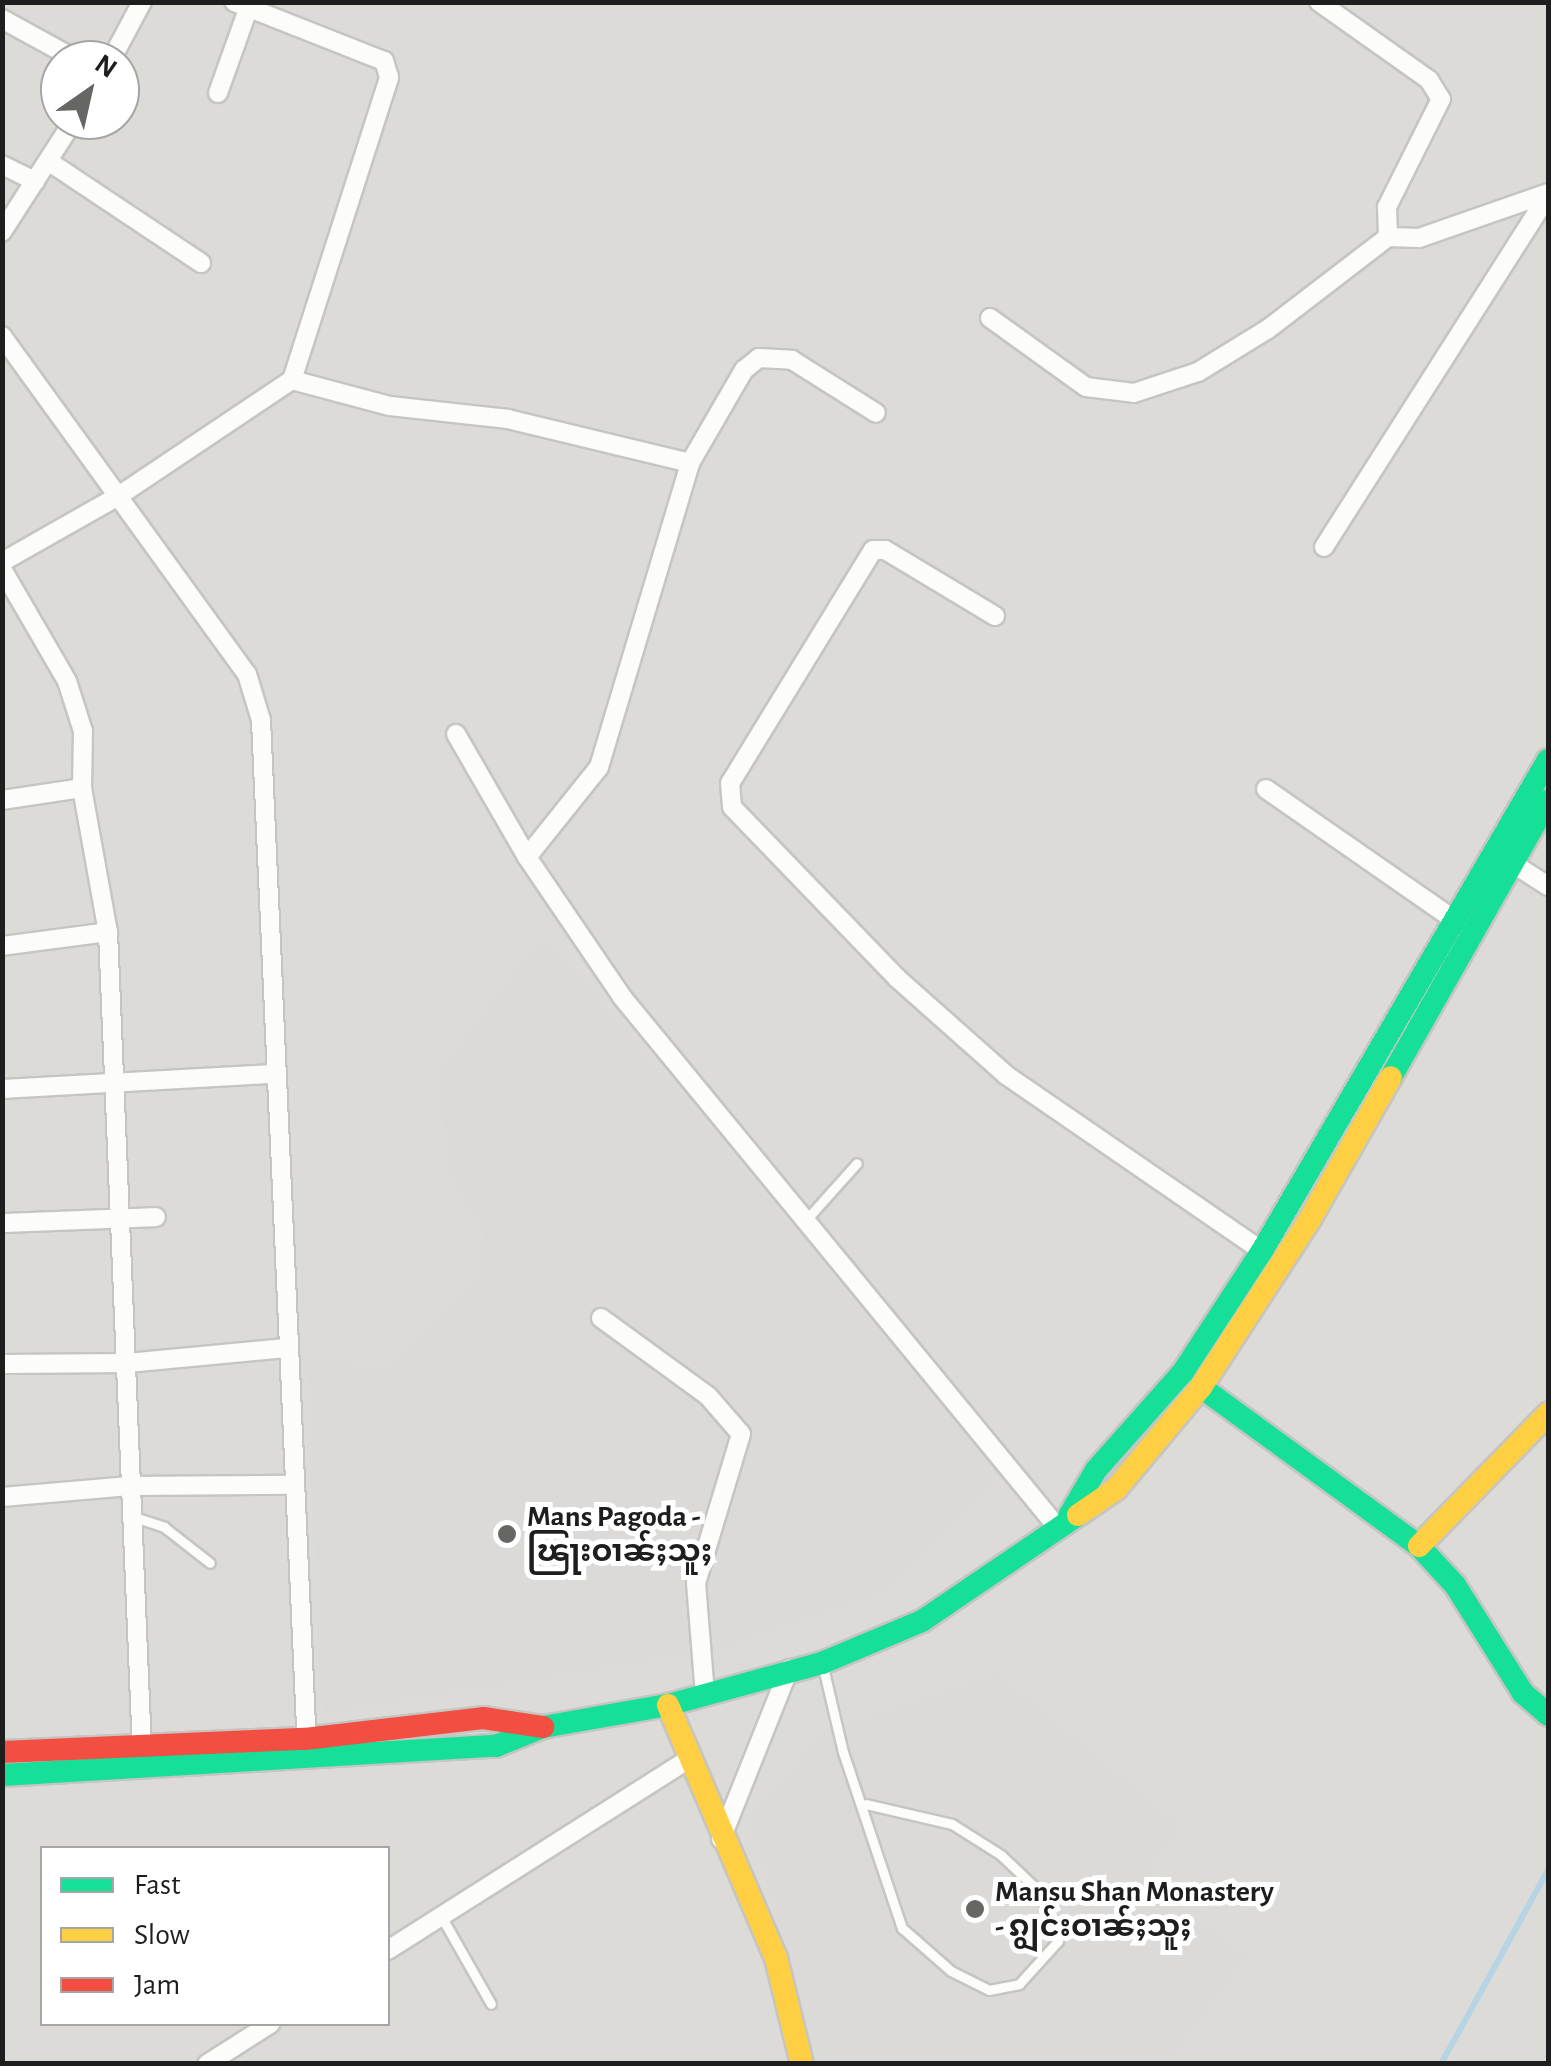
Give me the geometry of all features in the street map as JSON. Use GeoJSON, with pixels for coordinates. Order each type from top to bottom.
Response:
{"type":"FeatureCollection","features":[{"type":"Feature","properties":{"kind":"main road"},"geometry":{"type":"LineString","coordinates":[[1062,1524],[1096,1470],[1183,1372],[1262,1251],[1548,760]]}},
{"type":"Feature","properties":{"kind":"main road"},"geometry":{"type":"LineString","coordinates":[[2,1752],[496,1746],[542,1728],[668,1705],[822,1663],[922,1620],[1116,1489],[1201,1387],[1310,1219],[1548,801]]}},
{"type":"Feature","properties":{"kind":"main road"},"geometry":{"type":"LineString","coordinates":[[1201,1387],[1420,1546],[1455,1586],[1523,1693],[1548,1714]]}},
{"type":"Feature","properties":{"kind":"main road"},"geometry":{"type":"LineString","coordinates":[[1420,1546],[1548,1414]]}},
{"type":"Feature","properties":{"kind":"main road"},"geometry":{"type":"LineString","coordinates":[[668,1705],[721,1840],[776,1958],[802,2064]]}},
{"type":"Feature","properties":{"kind":"main road"},"geometry":{"type":"LineString","coordinates":[[2,1776],[307,1749]]}},
{"type":"Feature","properties":{"kind":"street"},"geometry":{"type":"LineString","coordinates":[[122,40],[142,2]]}},
{"type":"Feature","properties":{"kind":"street"},"geometry":{"type":"LineString","coordinates":[[1319,2],[1428,80],[1441,99],[1387,207],[1388,237]]}},
{"type":"Feature","properties":{"kind":"street"},"geometry":{"type":"LineString","coordinates":[[142,1749],[108,932],[82,788],[83,731],[67,681],[2,565],[120,495],[292,380],[389,78],[384,61],[241,6],[218,93]]}},
{"type":"Feature","properties":{"kind":"street"},"geometry":{"type":"LineString","coordinates":[[2,18],[41,40]]}},
{"type":"Feature","properties":{"kind":"street"},"geometry":{"type":"LineString","coordinates":[[2,232],[61,140]]}},
{"type":"Feature","properties":{"kind":"street"},"geometry":{"type":"LineString","coordinates":[[48,161],[201,263]]}},
{"type":"Feature","properties":{"kind":"street"},"geometry":{"type":"LineString","coordinates":[[2,164],[35,182]]}},
{"type":"Feature","properties":{"kind":"street"},"geometry":{"type":"LineString","coordinates":[[990,318],[1086,387],[1134,393],[1198,372],[1388,237],[1419,238],[1548,194]]}},
{"type":"Feature","properties":{"kind":"street"},"geometry":{"type":"LineString","coordinates":[[1324,547],[1548,194]]}},
{"type":"Feature","properties":{"kind":"street"},"geometry":{"type":"LineString","coordinates":[[2,336],[248,674],[261,720],[273,1074],[307,1749]]}},
{"type":"Feature","properties":{"kind":"street"},"geometry":{"type":"LineString","coordinates":[[528,857],[599,766],[690,463],[734,384],[759,358],[792,360],[876,412]]}},
{"type":"Feature","properties":{"kind":"street"},"geometry":{"type":"LineString","coordinates":[[292,380],[390,406],[508,420],[690,463]]}},
{"type":"Feature","properties":{"kind":"street"},"geometry":{"type":"LineString","coordinates":[[995,616],[885,550],[874,550],[730,784],[732,806],[898,979],[1006,1074],[1262,1251]]}},
{"type":"Feature","properties":{"kind":"street"},"geometry":{"type":"LineString","coordinates":[[456,734],[528,857],[622,997],[1062,1524]]}},
{"type":"Feature","properties":{"kind":"street"},"geometry":{"type":"LineString","coordinates":[[2,800],[82,788]]}},
{"type":"Feature","properties":{"kind":"street"},"geometry":{"type":"LineString","coordinates":[[1266,789],[1453,919]]}},
{"type":"Feature","properties":{"kind":"street"},"geometry":{"type":"LineString","coordinates":[[1512,863],[1548,886]]}},
{"type":"Feature","properties":{"kind":"street"},"geometry":{"type":"LineString","coordinates":[[2,946],[108,932]]}},
{"type":"Feature","properties":{"kind":"street"},"geometry":{"type":"LineString","coordinates":[[2,1089],[117,1086],[273,1074]]}},
{"type":"Feature","properties":{"kind":"street"},"geometry":{"type":"LineString","coordinates":[[2,1223],[156,1217]]}},
{"type":"Feature","properties":{"kind":"street"},"geometry":{"type":"LineString","coordinates":[[601,1318],[708,1396],[741,1434],[696,1584],[705,1694]]}},
{"type":"Feature","properties":{"kind":"street"},"geometry":{"type":"LineString","coordinates":[[2,1364],[127,1363],[286,1348]]}},
{"type":"Feature","properties":{"kind":"street"},"geometry":{"type":"LineString","coordinates":[[2,1497],[130,1486],[293,1485]]}},
{"type":"Feature","properties":{"kind":"street"},"geometry":{"type":"LineString","coordinates":[[721,1840],[788,1670]]}},
{"type":"Feature","properties":{"kind":"street"},"geometry":{"type":"LineString","coordinates":[[390,1949],[690,1758]]}},
{"type":"Feature","properties":{"kind":"street"},"geometry":{"type":"LineString","coordinates":[[216,2061],[267,2026]]}},
{"type":"Feature","properties":{"kind":"lane"},"geometry":{"type":"LineString","coordinates":[[806,1220],[857,1163]]}},
{"type":"Feature","properties":{"kind":"lane"},"geometry":{"type":"LineString","coordinates":[[131,1516],[164,1527],[210,1562]]}},
{"type":"Feature","properties":{"kind":"lane"},"geometry":{"type":"LineString","coordinates":[[822,1663],[844,1752],[866,1804],[902,1928],[951,1971],[989,1990],[1019,1984],[1058,1942],[1041,1893],[1002,1854],[952,1824],[866,1804]]}},
{"type":"Feature","properties":{"kind":"lane"},"geometry":{"type":"LineString","coordinates":[[441,1916],[491,2004]]}},
{"type":"Feature","properties":{"kind":"shaded area"},"geometry":{"type":"Polygon","coordinates":[[[3,3],[1548,3],[1548,2063],[3,2063],[3,3]]]}},
{"type":"Feature","properties":{"kind":"shaded area"},"geometry":{"type":"Polygon","coordinates":[[[549,941],[999,1472],[885,1591],[719,1648],[324,1712],[307,1358],[388,1369],[481,1276],[484,1233],[450,1173],[438,1077],[534,947],[549,941]]]}},
{"type":"Feature","properties":{"kind":"shaded area"},"geometry":{"type":"Polygon","coordinates":[[[999,1675],[1179,1826],[1139,1879],[1247,1957],[1166,2063],[817,2063],[750,1814],[820,1739],[841,1726],[999,1675]]]}},
{"type":"Feature","properties":{"kind":"waterway"},"geometry":{"type":"LineString","coordinates":[[1441,2064],[1548,1870]]}},
{"type":"Feature","properties":{"kind":"traffic: fast"},"geometry":{"type":"LineString","coordinates":[[1069,1516],[1096,1470],[1183,1372],[1262,1251],[1548,760]]}},
{"type":"Feature","properties":{"kind":"traffic: fast"},"geometry":{"type":"LineString","coordinates":[[1391,1077],[1548,801]]}},
{"type":"Feature","properties":{"kind":"traffic: fast"},"geometry":{"type":"LineString","coordinates":[[1201,1387],[1419,1546],[1455,1585],[1523,1693],[1548,1715]]}},
{"type":"Feature","properties":{"kind":"traffic: fast"},"geometry":{"type":"LineString","coordinates":[[2,1775],[496,1746],[543,1727],[668,1705],[822,1663],[922,1621],[1078,1515]]}},
{"type":"Feature","properties":{"kind":"traffic: slow"},"geometry":{"type":"LineString","coordinates":[[1078,1515],[1116,1489],[1201,1387],[1310,1219],[1391,1077]]}},
{"type":"Feature","properties":{"kind":"traffic: slow"},"geometry":{"type":"LineString","coordinates":[[1419,1546],[1548,1414]]}},
{"type":"Feature","properties":{"kind":"traffic: slow"},"geometry":{"type":"LineString","coordinates":[[668,1705],[776,1958],[802,2064]]}},
{"type":"Feature","properties":{"kind":"traffic: jam"},"geometry":{"type":"LineString","coordinates":[[2,1752],[305,1739],[483,1718],[543,1727]]}},
{"type":"Feature","properties":{"kind":"place","name":"Mans Pagoda - ၽြႃးဝၢၼ်ႈသူႈ"},"geometry":{"type":"Point","coordinates":[507,1534]}},
{"type":"Feature","properties":{"kind":"place","name":"Mansu Shan Monastery - ၵျွင်းဝၢၼ်ႈသူႈ"},"geometry":{"type":"Point","coordinates":[975,1909]}}]}
